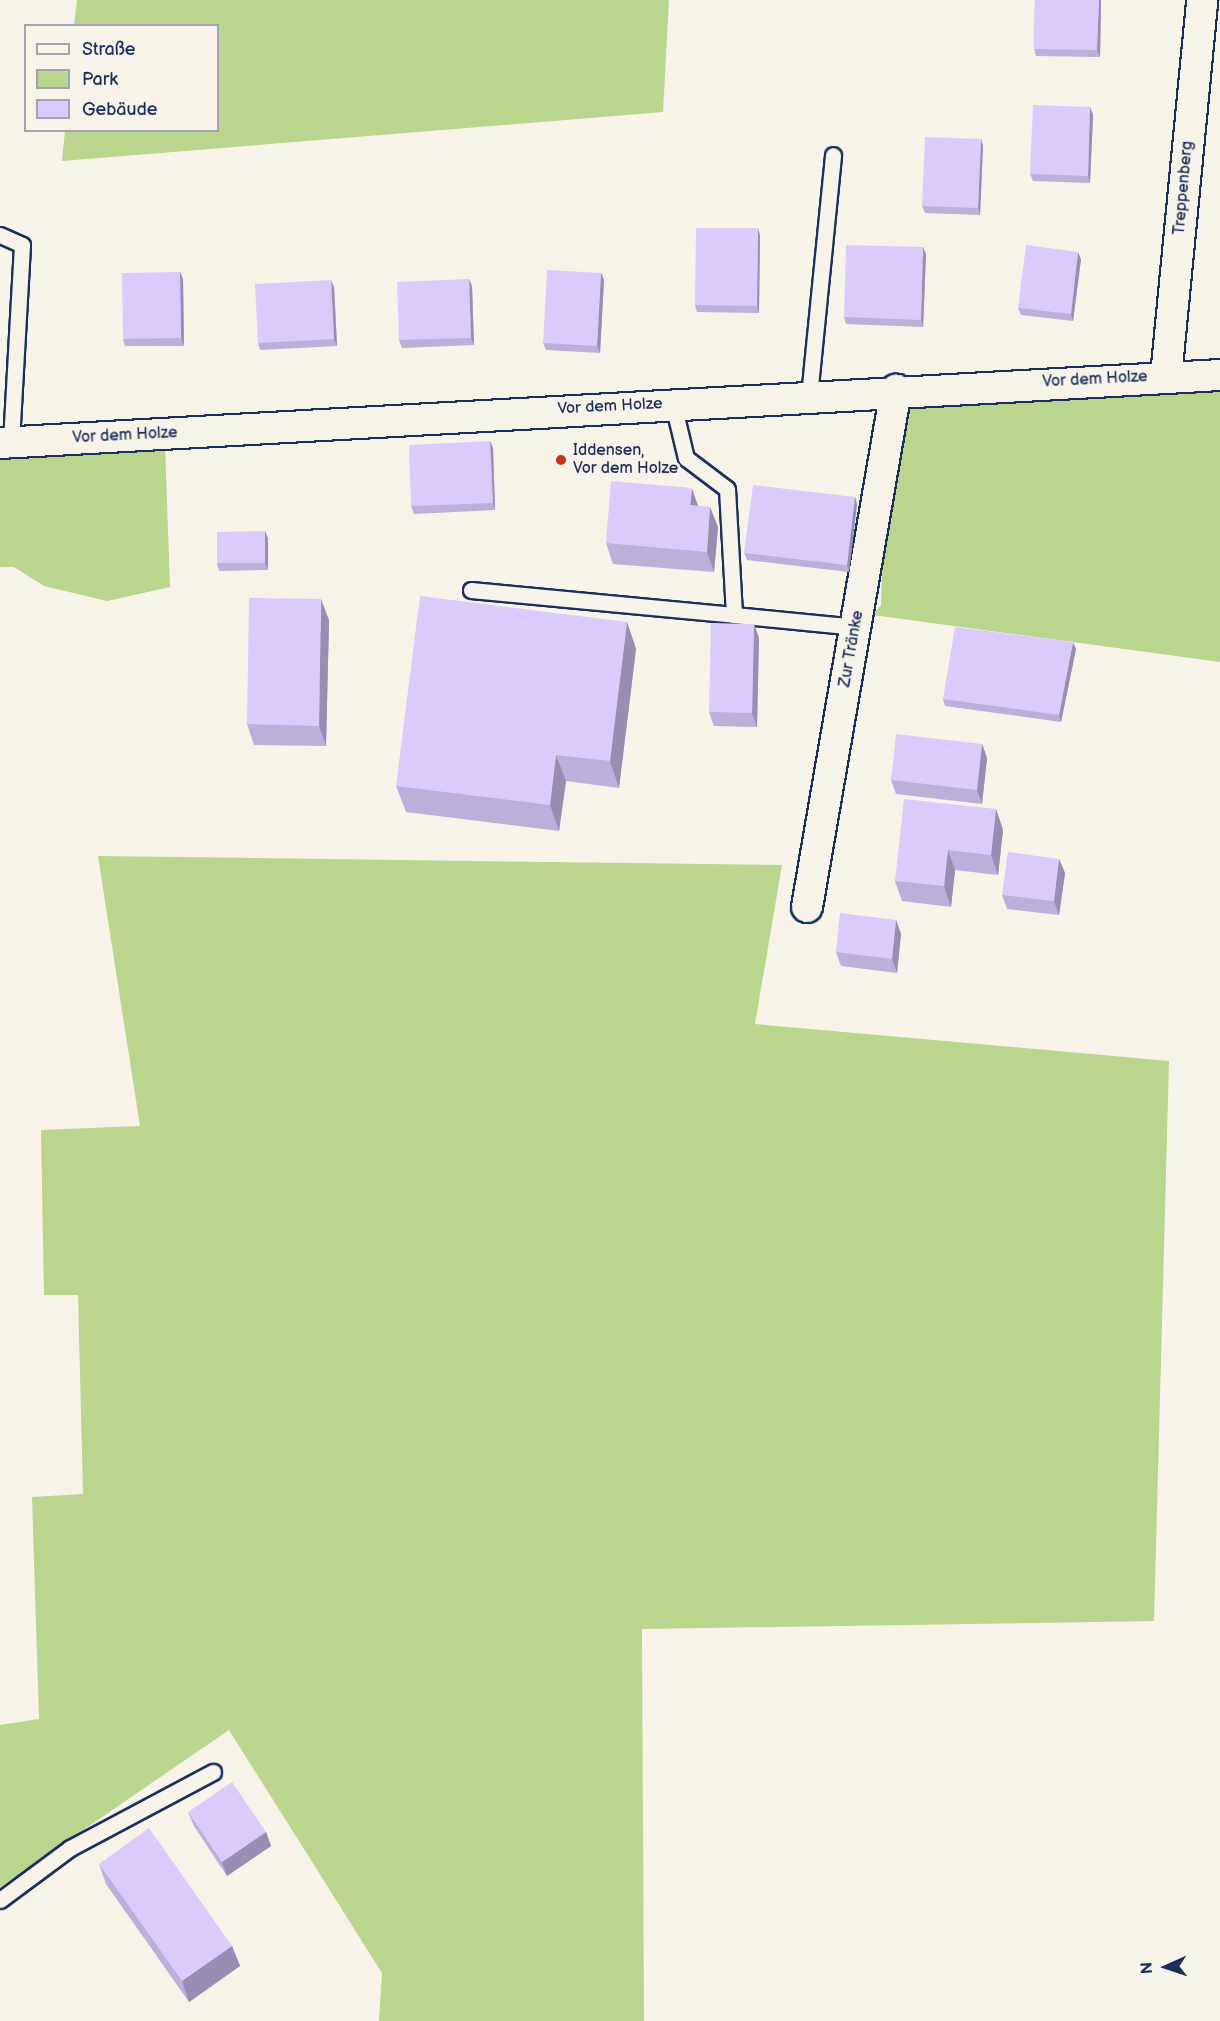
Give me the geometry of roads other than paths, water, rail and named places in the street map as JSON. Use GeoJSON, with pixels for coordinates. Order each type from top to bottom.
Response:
{"type":"FeatureCollection","features":[{"type":"Feature","properties":{"kind":"street","name":"Treppenberg"},"geometry":{"type":"LineString","coordinates":[[1166,377],[1202,0]]}},
{"type":"Feature","properties":{"kind":"street","name":"Vor dem Holze"},"geometry":{"type":"LineString","coordinates":[[6,443],[896,390],[1220,375]]}},
{"type":"Feature","properties":{"kind":"street","name":"Zur Tränke"},"geometry":{"type":"LineString","coordinates":[[807,907],[896,390]]}},
{"type":"Feature","properties":{"kind":"lane"},"geometry":{"type":"LineString","coordinates":[[809,396],[833,156]]}},
{"type":"Feature","properties":{"kind":"lane"},"geometry":{"type":"LineString","coordinates":[[0,235],[22,245],[6,443]]}},
{"type":"Feature","properties":{"kind":"lane"},"geometry":{"type":"LineString","coordinates":[[673,404],[686,458],[727,489],[734,615]]}},
{"type":"Feature","properties":{"kind":"lane"},"geometry":{"type":"LineString","coordinates":[[471,590],[856,627]]}},
{"type":"Feature","properties":{"kind":"lane"},"geometry":{"type":"LineString","coordinates":[[0,1900],[70,1848],[213,1772]]}},
{"type":"Feature","properties":{"kind":"place","name":"Iddensen, Vor dem Holze"},"geometry":{"type":"Point","coordinates":[561,460]}}]}
